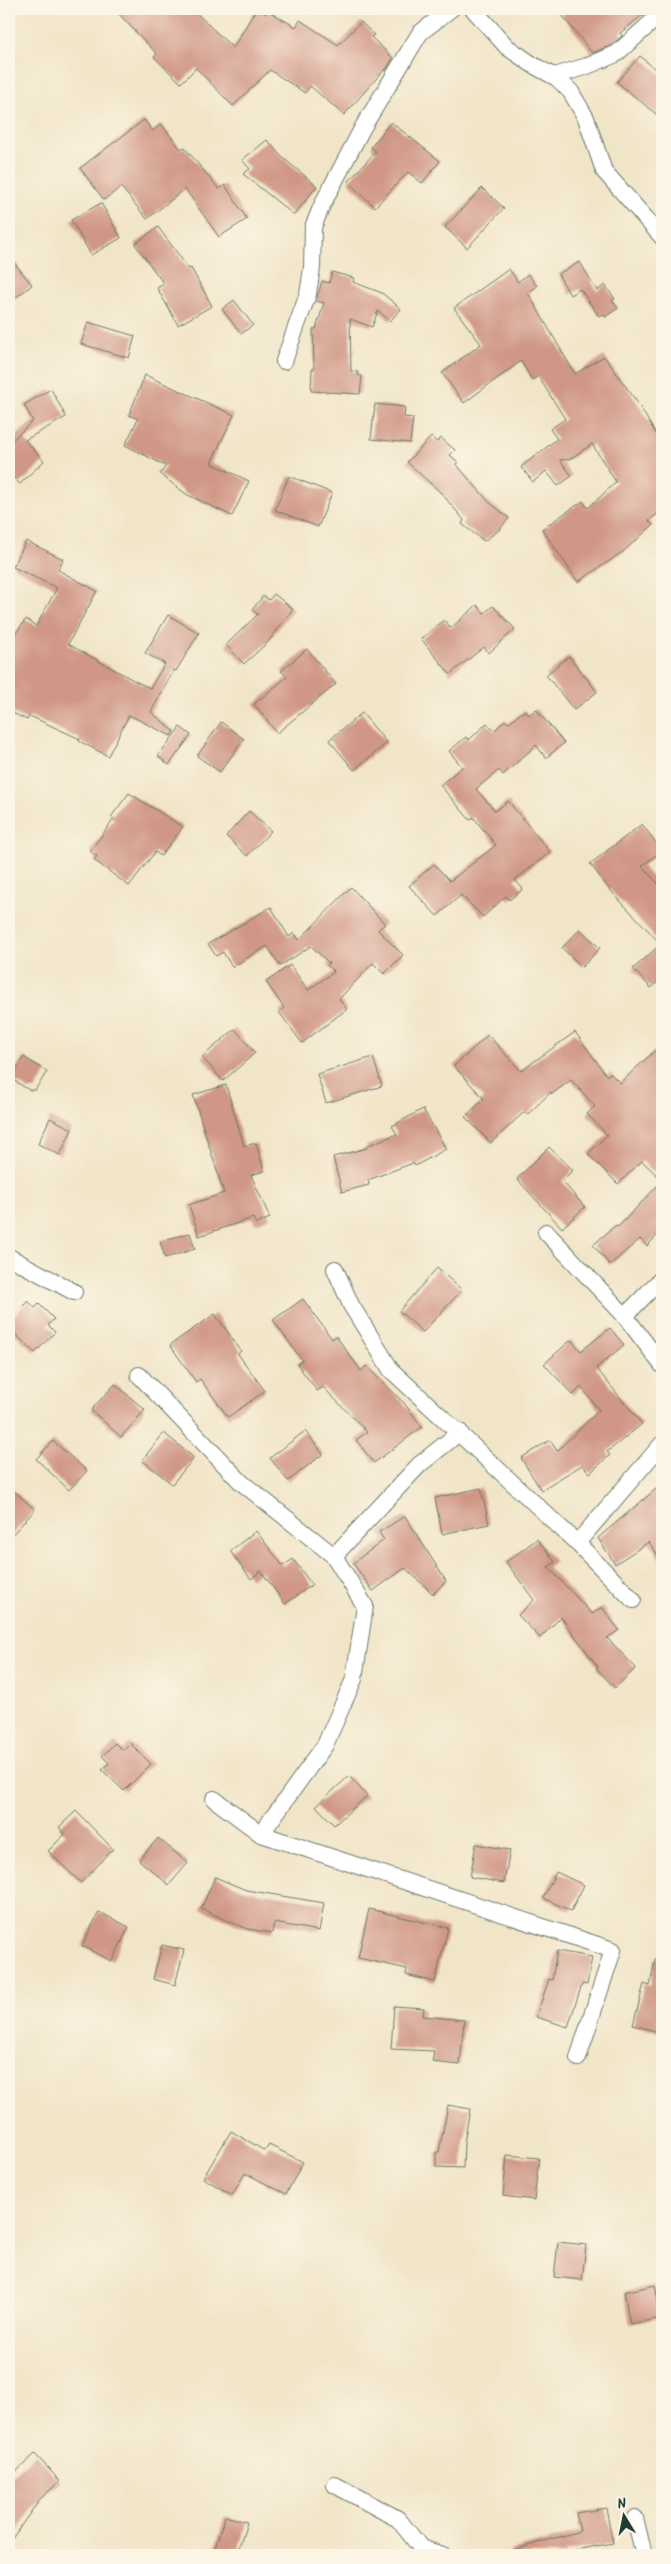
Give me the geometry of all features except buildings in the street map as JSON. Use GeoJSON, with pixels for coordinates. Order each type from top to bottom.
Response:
{"type":"FeatureCollection","features":[{"type":"Feature","properties":{"kind":"street"},"geometry":{"type":"LineString","coordinates":[[284,361],[308,294],[312,268],[313,227],[323,203],[362,127],[420,33],[452,9]]}},
{"type":"Feature","properties":{"kind":"street"},"geometry":{"type":"LineString","coordinates":[[473,9],[507,47],[533,65],[557,78],[571,92],[586,118],[604,171],[662,237]]}},
{"type":"Feature","properties":{"kind":"street"},"geometry":{"type":"LineString","coordinates":[[557,78],[555,76],[616,54],[662,13]]}},
{"type":"Feature","properties":{"kind":"street"},"geometry":{"type":"LineString","coordinates":[[546,1232],[625,1316],[662,1365]]}},
{"type":"Feature","properties":{"kind":"street"},"geometry":{"type":"LineString","coordinates":[[9,1257],[74,1292]]}},
{"type":"Feature","properties":{"kind":"street"},"geometry":{"type":"LineString","coordinates":[[335,1269],[351,1304],[390,1370],[460,1432],[577,1543],[633,1600]]}},
{"type":"Feature","properties":{"kind":"street"},"geometry":{"type":"LineString","coordinates":[[625,1316],[662,1278]]}},
{"type":"Feature","properties":{"kind":"street"},"geometry":{"type":"LineString","coordinates":[[140,1375],[241,1482],[334,1556],[365,1606],[354,1679],[325,1745],[261,1834]]}},
{"type":"Feature","properties":{"kind":"street"},"geometry":{"type":"LineString","coordinates":[[334,1556],[419,1465],[460,1432]]}},
{"type":"Feature","properties":{"kind":"street"},"geometry":{"type":"LineString","coordinates":[[577,1543],[662,1444]]}},
{"type":"Feature","properties":{"kind":"street"},"geometry":{"type":"LineString","coordinates":[[214,1799],[261,1834],[491,1912],[613,1950],[578,2058]]}},
{"type":"Feature","properties":{"kind":"street"},"geometry":{"type":"LineString","coordinates":[[335,2485],[398,2519],[421,2548],[443,2555]]}},
{"type":"Feature","properties":{"kind":"street"},"geometry":{"type":"LineString","coordinates":[[635,2518],[644,2555]]}}]}
